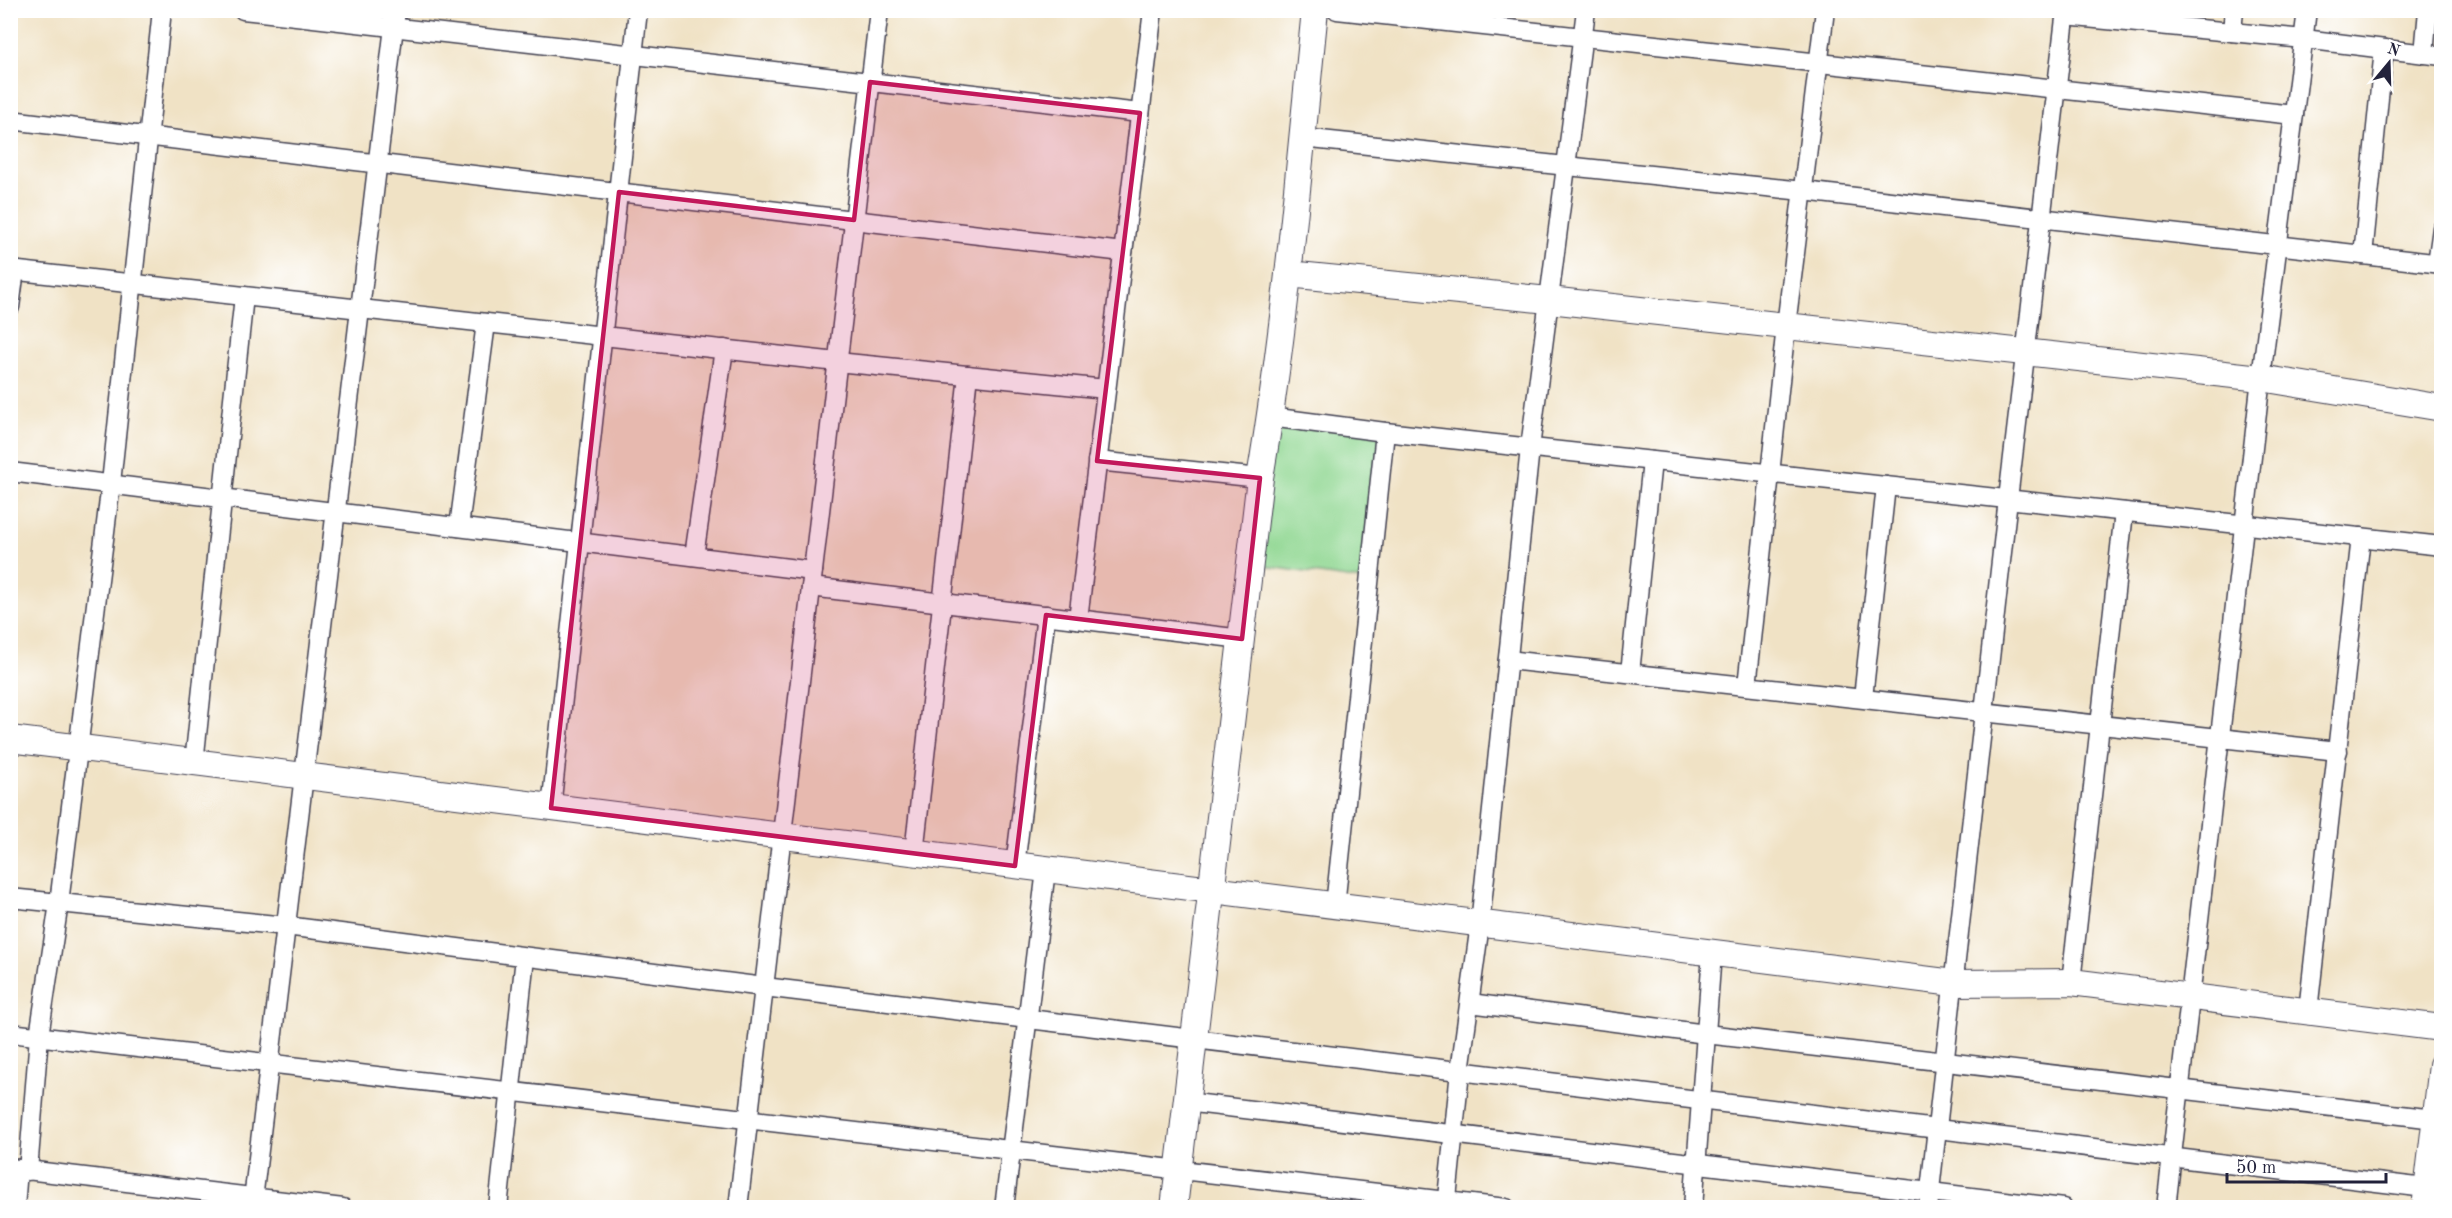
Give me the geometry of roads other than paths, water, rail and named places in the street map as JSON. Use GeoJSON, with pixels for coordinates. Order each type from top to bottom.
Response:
{"type":"FeatureCollection","features":[{"type":"Feature","properties":{"kind":"street"},"geometry":{"type":"LineString","coordinates":[[15,1208],[79,748],[111,483],[162,10]]}},
{"type":"Feature","properties":{"kind":"street"},"geometry":{"type":"LineString","coordinates":[[243,10],[395,19],[633,55],[1140,113]]}},
{"type":"Feature","properties":{"kind":"street"},"geometry":{"type":"LineString","coordinates":[[551,808],[638,10]]}},
{"type":"Feature","properties":{"kind":"street"},"geometry":{"type":"LineString","coordinates":[[738,1208],[879,10]]}},
{"type":"Feature","properties":{"kind":"street"},"geometry":{"type":"LineString","coordinates":[[1078,619],[1153,10]]}},
{"type":"Feature","properties":{"kind":"street"},"geometry":{"type":"LineString","coordinates":[[1174,1208],[1260,478],[1288,274],[1316,10]]}},
{"type":"Feature","properties":{"kind":"street"},"geometry":{"type":"LineString","coordinates":[[1337,10],[2294,115]]}},
{"type":"Feature","properties":{"kind":"street"},"geometry":{"type":"LineString","coordinates":[[1447,1204],[1460,1071],[1480,924],[1530,448],[1586,10]]}},
{"type":"Feature","properties":{"kind":"street"},"geometry":{"type":"LineString","coordinates":[[1747,686],[1785,326],[1825,10]]}},
{"type":"Feature","properties":{"kind":"street"},"geometry":{"type":"LineString","coordinates":[[2232,32],[2234,10]]}},
{"type":"Feature","properties":{"kind":"street"},"geometry":{"type":"LineString","coordinates":[[2166,1208],[2261,378],[2307,10]]}},
{"type":"Feature","properties":{"kind":"street"},"geometry":{"type":"LineString","coordinates":[[1929,1199],[2065,13],[2150,17],[2232,32],[2433,55],[2428,10]]}},
{"type":"Feature","properties":{"kind":"street"},"geometry":{"type":"LineString","coordinates":[[253,1202],[395,19]]}},
{"type":"Feature","properties":{"kind":"street"},"geometry":{"type":"LineString","coordinates":[[2363,255],[2384,49]]}},
{"type":"Feature","properties":{"kind":"street"},"geometry":{"type":"LineString","coordinates":[[10,120],[1123,252]]}},
{"type":"Feature","properties":{"kind":"street"},"geometry":{"type":"LineString","coordinates":[[1302,138],[1803,191],[2440,263],[2442,228]]}},
{"type":"Feature","properties":{"kind":"street"},"geometry":{"type":"LineString","coordinates":[[10,307],[13,270],[837,362],[1106,389]]}},
{"type":"Feature","properties":{"kind":"street"},"geometry":{"type":"LineString","coordinates":[[1288,274],[1549,300],[2261,378],[2442,408]]}},
{"type":"Feature","properties":{"kind":"street"},"geometry":{"type":"LineString","coordinates":[[194,763],[244,296]]}},
{"type":"Feature","properties":{"kind":"street"},"geometry":{"type":"LineString","coordinates":[[459,527],[486,322]]}},
{"type":"Feature","properties":{"kind":"street"},"geometry":{"type":"LineString","coordinates":[[694,556],[724,349]]}},
{"type":"Feature","properties":{"kind":"street"},"geometry":{"type":"LineString","coordinates":[[914,853],[968,375]]}},
{"type":"Feature","properties":{"kind":"street"},"geometry":{"type":"LineString","coordinates":[[1270,417],[1530,448],[2442,546]]}},
{"type":"Feature","properties":{"kind":"street"},"geometry":{"type":"LineString","coordinates":[[1335,906],[1385,432]]}},
{"type":"Feature","properties":{"kind":"street"},"geometry":{"type":"LineString","coordinates":[[1097,461],[1260,478]]}},
{"type":"Feature","properties":{"kind":"street"},"geometry":{"type":"LineString","coordinates":[[1630,673],[1652,461]]}},
{"type":"Feature","properties":{"kind":"street"},"geometry":{"type":"LineString","coordinates":[[10,472],[694,556],[942,603],[1242,639]]}},
{"type":"Feature","properties":{"kind":"street"},"geometry":{"type":"LineString","coordinates":[[1863,698],[1886,486]]}},
{"type":"Feature","properties":{"kind":"street"},"geometry":{"type":"LineString","coordinates":[[2071,982],[2124,512]]}},
{"type":"Feature","properties":{"kind":"street"},"geometry":{"type":"LineString","coordinates":[[2308,1011],[2361,537]]}},
{"type":"Feature","properties":{"kind":"street"},"geometry":{"type":"LineString","coordinates":[[1015,866],[1046,615]]}},
{"type":"Feature","properties":{"kind":"street"},"geometry":{"type":"LineString","coordinates":[[1508,660],[2338,750]]}},
{"type":"Feature","properties":{"kind":"street"},"geometry":{"type":"LineString","coordinates":[[10,739],[1954,983],[2071,982],[2442,1028]]}},
{"type":"Feature","properties":{"kind":"street"},"geometry":{"type":"LineString","coordinates":[[1004,1208],[1046,870]]}},
{"type":"Feature","properties":{"kind":"street"},"geometry":{"type":"LineString","coordinates":[[10,898],[286,926],[764,987],[2171,1158],[2431,1195],[2435,1119],[2442,1065]]}},
{"type":"Feature","properties":{"kind":"street"},"geometry":{"type":"LineString","coordinates":[[1693,1208],[1712,952]]}},
{"type":"Feature","properties":{"kind":"street"},"geometry":{"type":"LineString","coordinates":[[498,1208],[525,957]]}},
{"type":"Feature","properties":{"kind":"street"},"geometry":{"type":"LineString","coordinates":[[1470,1003],[1706,1034],[2435,1119]]}},
{"type":"Feature","properties":{"kind":"street"},"geometry":{"type":"LineString","coordinates":[[10,1033],[510,1093],[1011,1149],[1447,1204],[1506,1208]]}},
{"type":"Feature","properties":{"kind":"street"},"geometry":{"type":"LineString","coordinates":[[1186,1102],[1696,1164],[1929,1199],[2063,1208]]}},
{"type":"Feature","properties":{"kind":"street"},"geometry":{"type":"LineString","coordinates":[[19,1169],[253,1202],[343,1208]]}}]}
